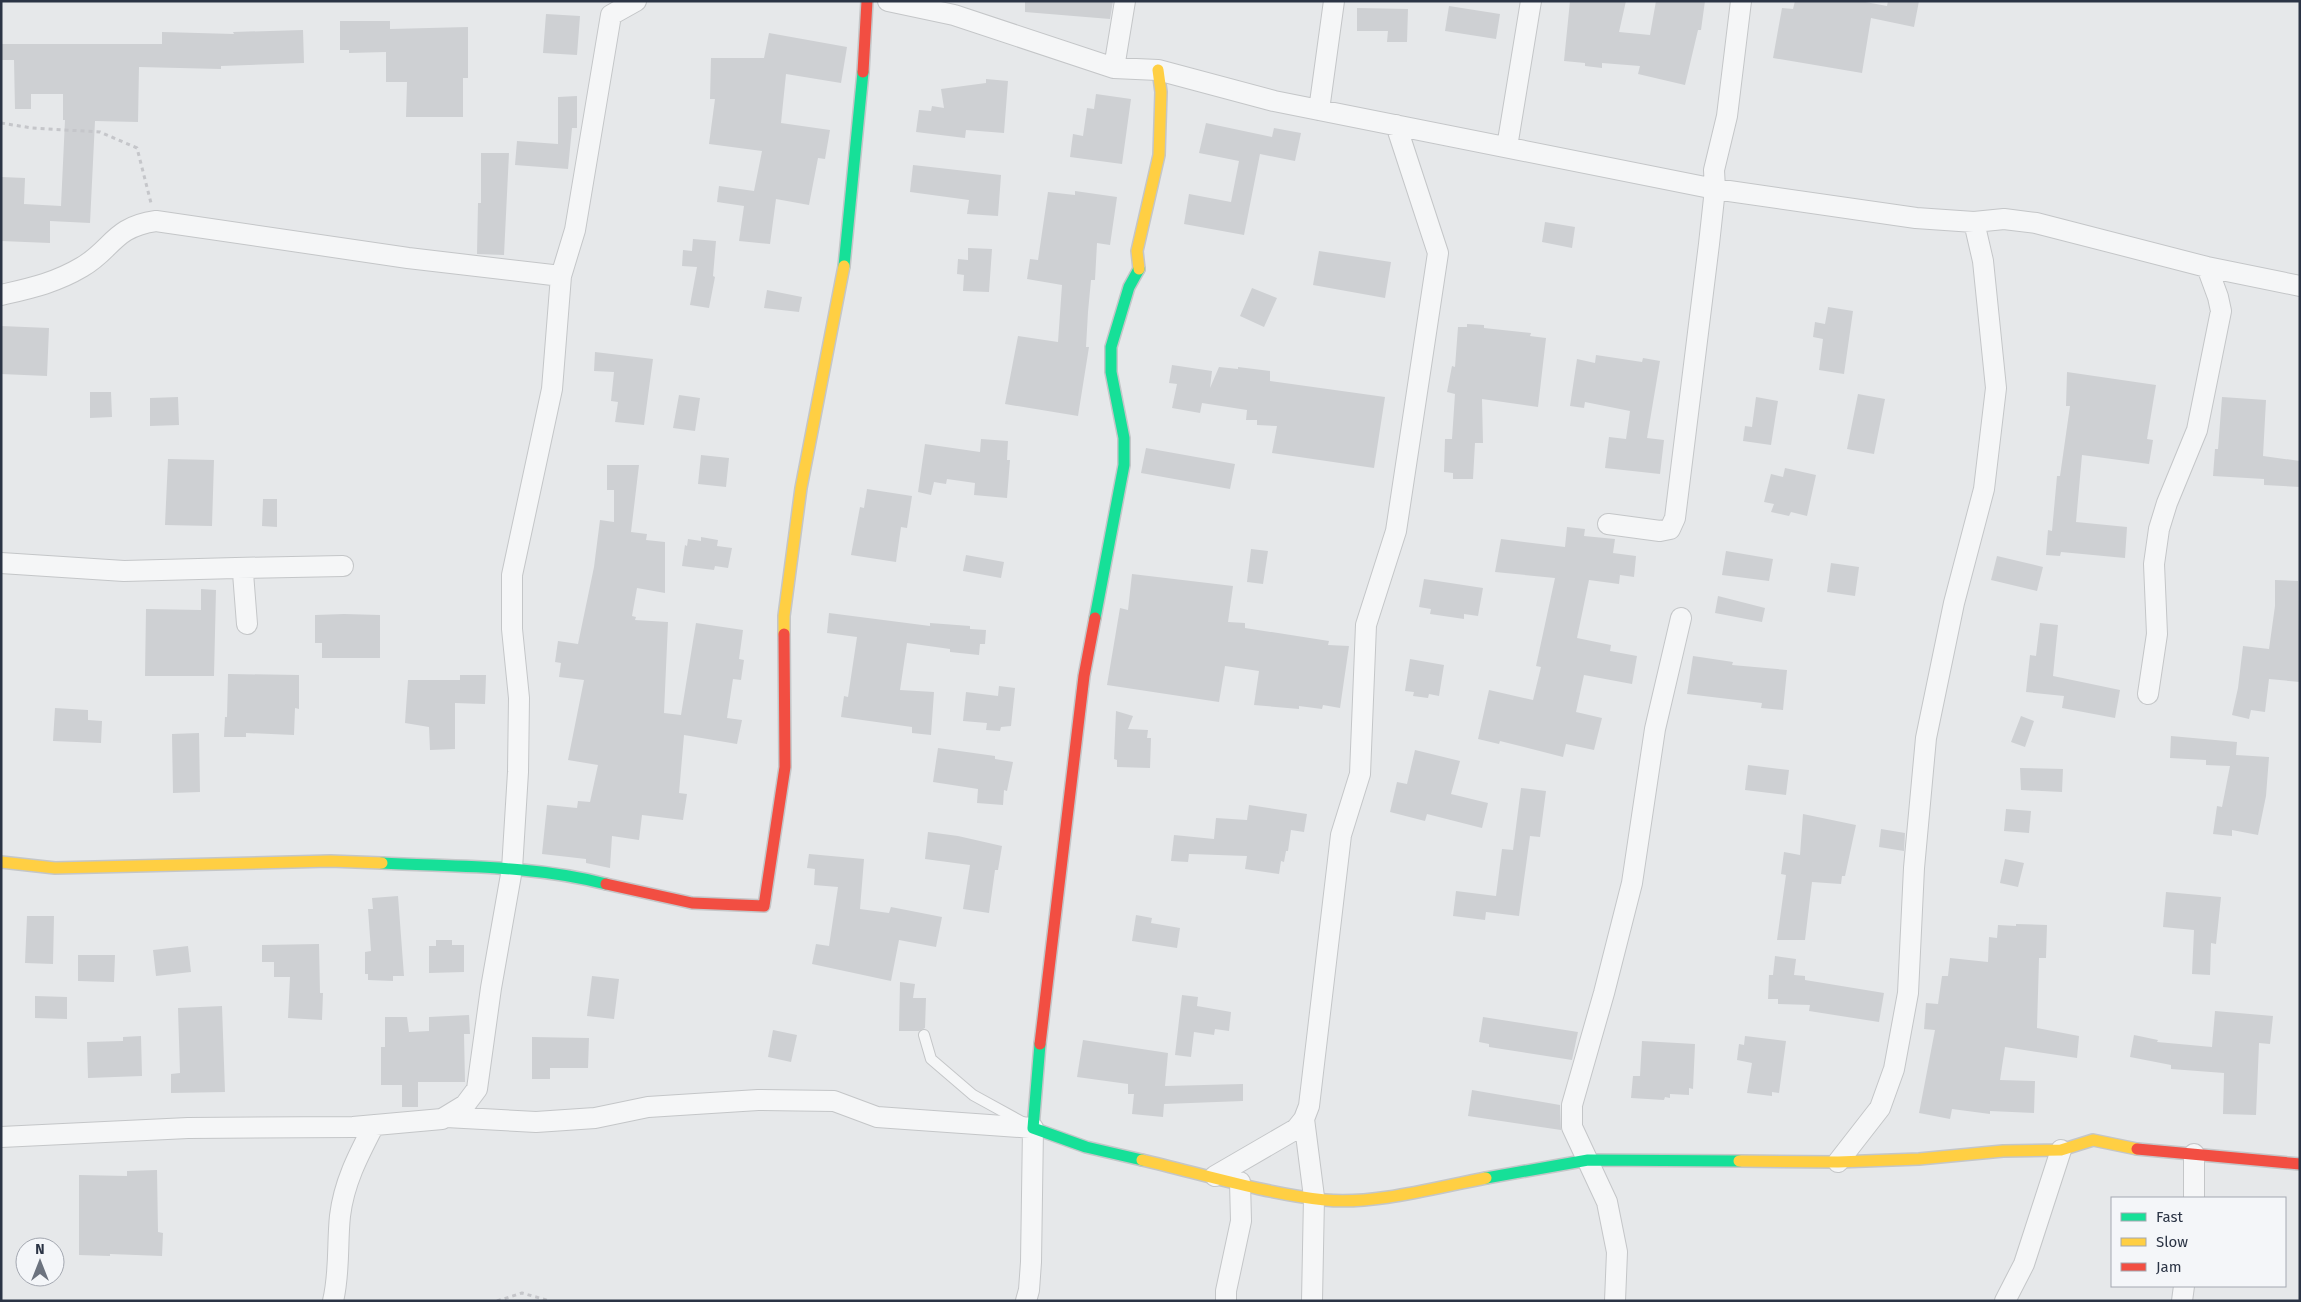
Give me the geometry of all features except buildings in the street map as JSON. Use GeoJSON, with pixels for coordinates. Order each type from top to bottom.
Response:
{"type":"FeatureCollection","features":[{"type":"Feature","properties":{"kind":"street"},"geometry":{"type":"LineString","coordinates":[[1,1137],[188,1128],[374,1125],[442,1119],[465,1105],[477,1089],[491,988],[512,869],[518,772],[518,716],[512,629],[512,575],[552,389],[561,276],[575,230],[611,15],[636,1]]}},
{"type":"Feature","properties":{"kind":"street"},"geometry":{"type":"LineString","coordinates":[[1,862],[55,868],[330,860],[512,869],[586,879],[648,895],[692,903],[764,906],[785,767],[784,616],[801,488],[846,254],[861,110],[867,1]]}},
{"type":"Feature","properties":{"kind":"street"},"geometry":{"type":"LineString","coordinates":[[888,1],[954,15],[1114,68],[1158,70],[1274,101],[1715,188],[1916,218],[1974,222],[2004,219],[2036,223],[2207,267],[2300,286]]}},
{"type":"Feature","properties":{"kind":"street"},"geometry":{"type":"LineString","coordinates":[[1114,68],[1125,1]]}},
{"type":"Feature","properties":{"kind":"street"},"geometry":{"type":"LineString","coordinates":[[1319,110],[1334,1]]}},
{"type":"Feature","properties":{"kind":"street"},"geometry":{"type":"LineString","coordinates":[[1507,147],[1531,1]]}},
{"type":"Feature","properties":{"kind":"street"},"geometry":{"type":"LineString","coordinates":[[1608,524],[1660,531],[1670,529],[1676,518],[1715,188],[1714,170],[1727,116],[1741,1]]}},
{"type":"Feature","properties":{"kind":"street"},"geometry":{"type":"LineString","coordinates":[[1026,1301],[1030,1290],[1033,1128],[1043,1012],[1084,676],[1124,466],[1124,438],[1111,372],[1111,347],[1129,287],[1140,269],[1137,251],[1159,155],[1161,92],[1158,70]]}},
{"type":"Feature","properties":{"kind":"street"},"geometry":{"type":"LineString","coordinates":[[1312,1301],[1314,1198],[1304,1119],[1310,1097],[1340,835],[1360,774],[1366,625],[1396,531],[1438,253],[1396,125]]}},
{"type":"Feature","properties":{"kind":"street"},"geometry":{"type":"LineString","coordinates":[[1,295],[58,281],[85,266],[121,233],[138,224],[156,222],[408,258],[561,276]]}},
{"type":"Feature","properties":{"kind":"street"},"geometry":{"type":"LineString","coordinates":[[1838,1162],[1880,1108],[1894,1069],[1908,993],[1914,868],[1926,738],[1954,604],[1984,489],[1996,388],[1983,261],[1974,222]]}},
{"type":"Feature","properties":{"kind":"street"},"geometry":{"type":"LineString","coordinates":[[2148,694],[2157,634],[2154,564],[2160,529],[2166,503],[2197,430],[2221,311],[2207,267]]}},
{"type":"Feature","properties":{"kind":"street"},"geometry":{"type":"LineString","coordinates":[[1,563],[124,571],[342,566]]}},
{"type":"Feature","properties":{"kind":"street"},"geometry":{"type":"LineString","coordinates":[[236,568],[243,573],[247,624]]}},
{"type":"Feature","properties":{"kind":"street"},"geometry":{"type":"LineString","coordinates":[[1615,1301],[1617,1252],[1607,1202],[1572,1127],[1572,1105],[1604,993],[1632,883],[1655,729],[1681,618]]}},
{"type":"Feature","properties":{"kind":"street"},"geometry":{"type":"LineString","coordinates":[[446,1117],[536,1122],[595,1118],[648,1107],[758,1100],[834,1101],[877,1117],[1033,1128],[1086,1147],[1326,1200],[1378,1198],[1588,1160],[1838,1162],[1919,1159],[2003,1150],[2061,1150],[2093,1140],[2138,1149],[2300,1164]]}},
{"type":"Feature","properties":{"kind":"street"},"geometry":{"type":"LineString","coordinates":[[1215,1176],[1296,1129],[1304,1119]]}},
{"type":"Feature","properties":{"kind":"street"},"geometry":{"type":"LineString","coordinates":[[333,1301],[338,1282],[340,1216],[348,1175],[374,1125]]}},
{"type":"Feature","properties":{"kind":"street"},"geometry":{"type":"LineString","coordinates":[[2005,1301],[2024,1264],[2061,1150]]}},
{"type":"Feature","properties":{"kind":"street"},"geometry":{"type":"LineString","coordinates":[[2194,1154],[2194,1197]]}},
{"type":"Feature","properties":{"kind":"street"},"geometry":{"type":"LineString","coordinates":[[1226,1301],[1226,1291],[1241,1221],[1240,1182]]}},
{"type":"Feature","properties":{"kind":"street"},"geometry":{"type":"LineString","coordinates":[[2182,1301],[2184,1287]]}},
{"type":"Feature","properties":{"kind":"lane"},"geometry":{"type":"LineString","coordinates":[[924,1035],[931,1060],[973,1095],[1033,1128]]}},
{"type":"Feature","properties":{"kind":"path"},"geometry":{"type":"LineString","coordinates":[[1,123],[32,128],[100,132],[137,148],[156,222]]}},
{"type":"Feature","properties":{"kind":"path"},"geometry":{"type":"LineString","coordinates":[[497,1301],[522,1293],[550,1301]]}},
{"type":"Feature","properties":{"kind":"traffic: fast"},"geometry":{"type":"LineString","coordinates":[[844,266],[863,72]]}},
{"type":"Feature","properties":{"kind":"traffic: fast"},"geometry":{"type":"LineString","coordinates":[[1095,618],[1124,465],[1124,438],[1111,372],[1111,347],[1129,287],[1139,269]]}},
{"type":"Feature","properties":{"kind":"traffic: fast"},"geometry":{"type":"LineString","coordinates":[[382,863],[523,870],[551,873],[606,884]]}},
{"type":"Feature","properties":{"kind":"traffic: fast"},"geometry":{"type":"LineString","coordinates":[[1040,1044],[1033,1128],[1086,1147],[1142,1160]]}},
{"type":"Feature","properties":{"kind":"traffic: fast"},"geometry":{"type":"LineString","coordinates":[[1486,1178],[1588,1160],[1739,1161]]}},
{"type":"Feature","properties":{"kind":"traffic: slow"},"geometry":{"type":"LineString","coordinates":[[1139,269],[1137,251],[1159,155],[1161,92],[1158,70]]}},
{"type":"Feature","properties":{"kind":"traffic: slow"},"geometry":{"type":"LineString","coordinates":[[784,634],[784,616],[801,488],[844,266]]}},
{"type":"Feature","properties":{"kind":"traffic: slow"},"geometry":{"type":"LineString","coordinates":[[1,862],[55,868],[330,861],[382,863]]}},
{"type":"Feature","properties":{"kind":"traffic: slow"},"geometry":{"type":"LineString","coordinates":[[1739,1161],[1838,1162],[1919,1159],[2003,1151],[2061,1150],[2093,1140],[2137,1149]]}},
{"type":"Feature","properties":{"kind":"traffic: slow"},"geometry":{"type":"LineString","coordinates":[[1142,1160],[1256,1188],[1302,1197],[1344,1201],[1385,1198],[1486,1178]]}},
{"type":"Feature","properties":{"kind":"traffic: jam"},"geometry":{"type":"LineString","coordinates":[[863,72],[867,1]]}},
{"type":"Feature","properties":{"kind":"traffic: jam"},"geometry":{"type":"LineString","coordinates":[[1040,1044],[1084,676],[1095,618]]}},
{"type":"Feature","properties":{"kind":"traffic: jam"},"geometry":{"type":"LineString","coordinates":[[606,884],[692,903],[764,906],[785,767],[784,634]]}},
{"type":"Feature","properties":{"kind":"traffic: jam"},"geometry":{"type":"LineString","coordinates":[[2137,1149],[2300,1164]]}}]}
